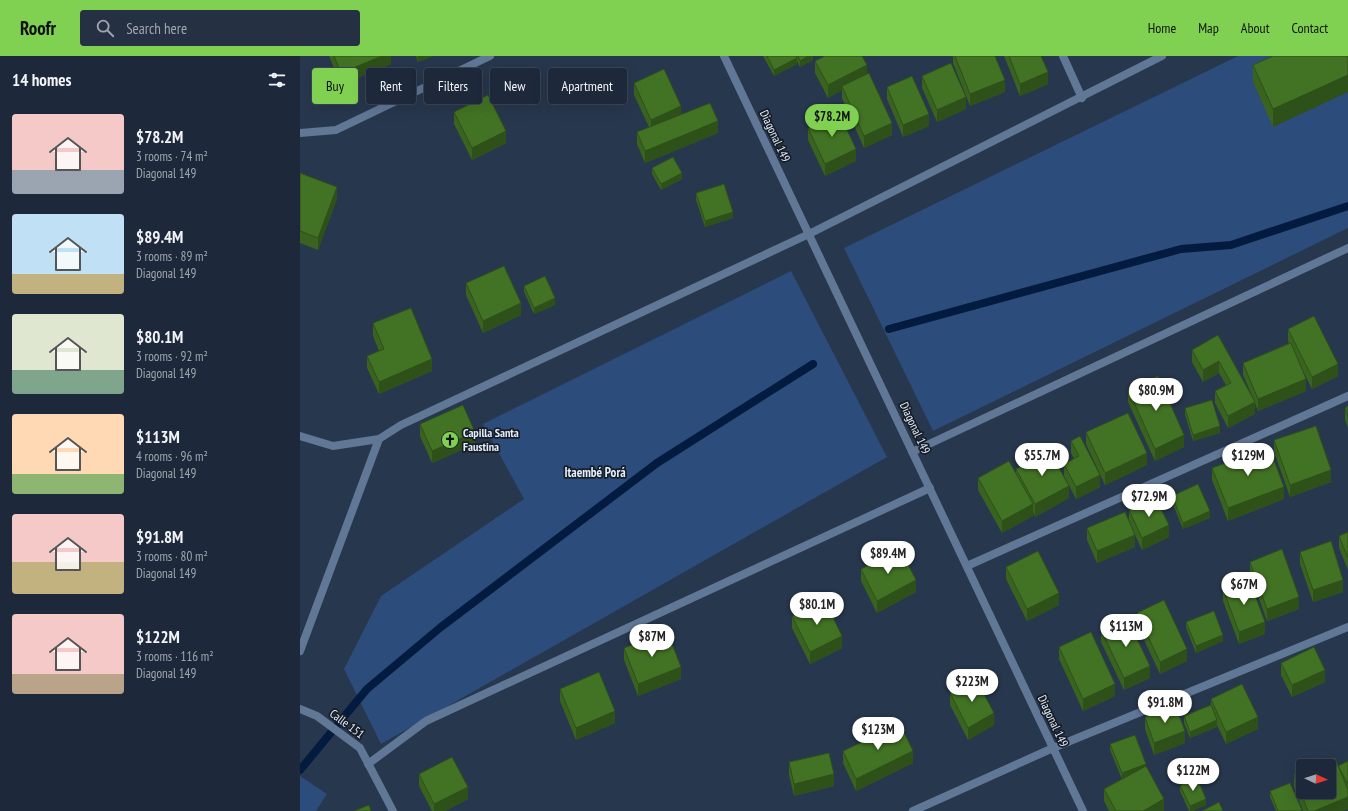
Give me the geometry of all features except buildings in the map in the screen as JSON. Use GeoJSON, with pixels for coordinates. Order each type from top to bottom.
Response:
{"type":"FeatureCollection","features":[{"type":"Feature","properties":{"kind":"street"},"geometry":{"type":"LineString","coordinates":[[300,133],[336,130],[490,56]]}},
{"type":"Feature","properties":{"kind":"street","name":"Diagonal 149"},"geometry":{"type":"LineString","coordinates":[[724,56],[1083,811]]}},
{"type":"Feature","properties":{"kind":"street"},"geometry":{"type":"LineString","coordinates":[[1063,56],[1082,98]]}},
{"type":"Feature","properties":{"kind":"street"},"geometry":{"type":"LineString","coordinates":[[300,436],[333,446],[379,439],[401,425],[809,234],[1082,98],[1162,56]]}},
{"type":"Feature","properties":{"kind":"street"},"geometry":{"type":"LineString","coordinates":[[912,452],[1348,248]]}},
{"type":"Feature","properties":{"kind":"street"},"geometry":{"type":"LineString","coordinates":[[967,566],[1348,396]]}},
{"type":"Feature","properties":{"kind":"street"},"geometry":{"type":"LineString","coordinates":[[300,651],[379,439]]}},
{"type":"Feature","properties":{"kind":"street"},"geometry":{"type":"LineString","coordinates":[[368,764],[426,721],[930,488]]}},
{"type":"Feature","properties":{"kind":"street"},"geometry":{"type":"LineString","coordinates":[[913,811],[1053,748],[1348,627]]}},
{"type":"Feature","properties":{"kind":"street","name":"Calle 151"},"geometry":{"type":"LineString","coordinates":[[300,709],[317,716],[360,748],[393,811]]}},
{"type":"Feature","properties":{"kind":"shaded area"},"geometry":{"type":"Polygon","coordinates":[[[1238,56],[1348,56],[1348,228],[933,431],[844,248],[1238,56]]]}},
{"type":"Feature","properties":{"kind":"shaded area"},"geometry":{"type":"Polygon","coordinates":[[[791,271],[887,457],[381,744],[344,669],[381,596],[524,499],[483,424],[791,271]]]}},
{"type":"Feature","properties":{"kind":"shaded area"},"geometry":{"type":"Polygon","coordinates":[[[300,776],[327,794],[316,811],[300,811],[300,776]]]}},
{"type":"Feature","properties":{"kind":"waterway"},"geometry":{"type":"LineString","coordinates":[[889,329],[1181,249],[1231,245],[1348,206]]}},
{"type":"Feature","properties":{"kind":"waterway"},"geometry":{"type":"LineString","coordinates":[[300,770],[367,689],[441,627],[657,463],[813,364]]}},
{"type":"Feature","properties":{"kind":"place","name":"Capilla Santa Faustina"},"geometry":{"type":"Point","coordinates":[450,440]}},
{"type":"Feature","properties":{"kind":"district","name":"Itaembé Porá"},"geometry":{"type":"Point","coordinates":[595,472]}}]}
